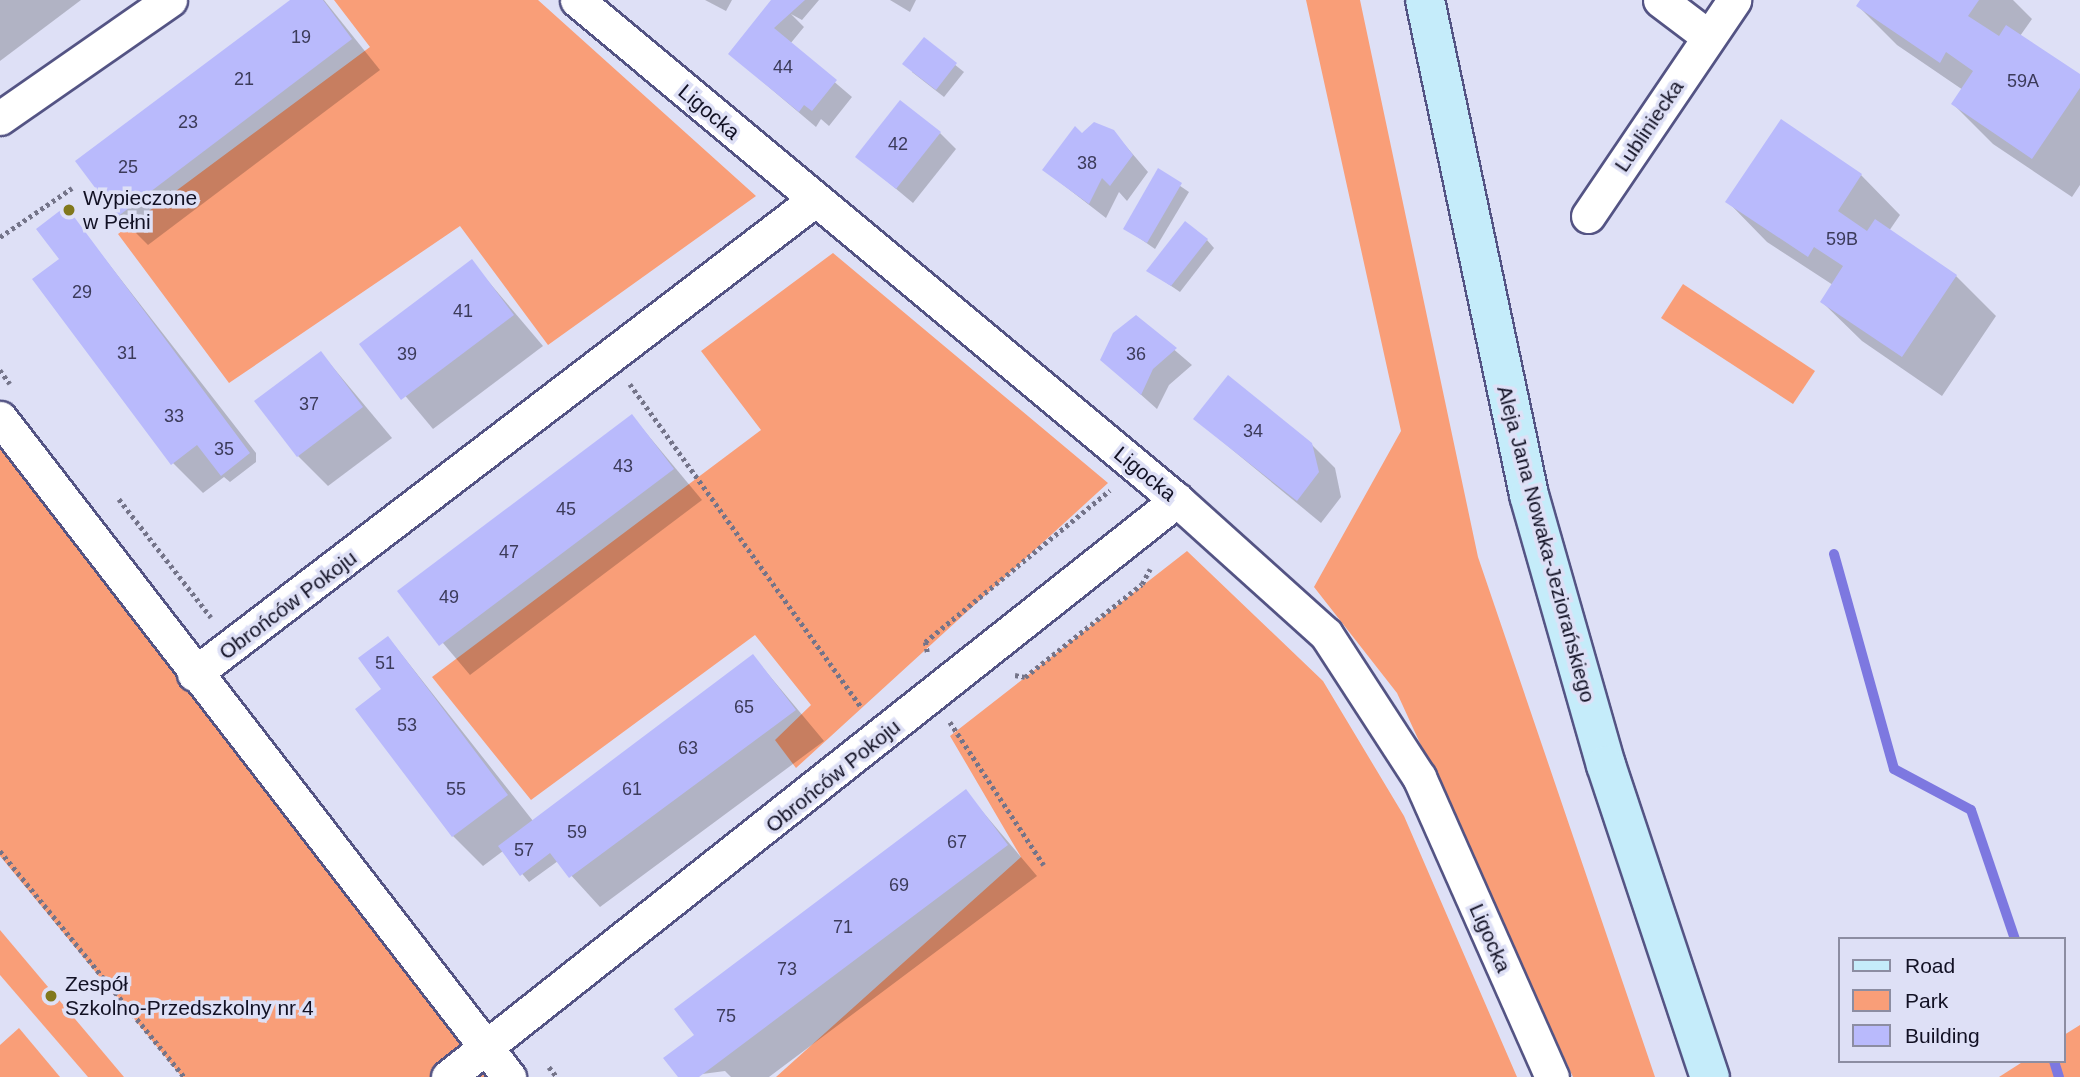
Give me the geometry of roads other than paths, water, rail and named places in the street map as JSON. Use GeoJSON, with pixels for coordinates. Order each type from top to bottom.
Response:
{"type":"FeatureCollection","features":[{"type":"Feature","properties":{"kind":"main road","name":"Aleja Jana Nowaka-Jeziorańskiego"},"geometry":{"type":"LineString","coordinates":[[1425,0],[1529,495],[1606,765],[1710,1077]]}},
{"type":"Feature","properties":{"kind":"street"},"geometry":{"type":"LineString","coordinates":[[0,118],[170,0]]}},
{"type":"Feature","properties":{"kind":"street","name":"Ligocka"},"geometry":{"type":"LineString","coordinates":[[577,0],[813,201],[1177,500],[1326,634],[1419,777],[1552,1077]]}},
{"type":"Feature","properties":{"kind":"street"},"geometry":{"type":"LineString","coordinates":[[1660,0],[1709,37]]}},
{"type":"Feature","properties":{"kind":"street","name":"Lubliniecka"},"geometry":{"type":"LineString","coordinates":[[1588,216],[1734,0]]}},
{"type":"Feature","properties":{"kind":"street","name":"Obrońców Pokoju"},"geometry":{"type":"LineString","coordinates":[[194,674],[813,201]]}},
{"type":"Feature","properties":{"kind":"street"},"geometry":{"type":"LineString","coordinates":[[0,418],[194,674],[509,1077]]}},
{"type":"Feature","properties":{"kind":"street","name":"Obrońców Pokoju"},"geometry":{"type":"LineString","coordinates":[[448,1077],[933,696],[1177,500]]}},
{"type":"Feature","properties":{"kind":"waterway"},"geometry":{"type":"LineString","coordinates":[[1834,554],[1894,769],[1971,810],[2014,937]]}},
{"type":"Feature","properties":{"kind":"waterway"},"geometry":{"type":"LineString","coordinates":[[2055,1063],[2059,1077]]}},
{"type":"Feature","properties":{"kind":"place","name":"Wypieczone w Pełni"},"geometry":{"type":"Point","coordinates":[69,210]}},
{"type":"Feature","properties":{"kind":"place","name":"Zespół Szkolno-Przedszkolny nr 4"},"geometry":{"type":"Point","coordinates":[51,996]}}]}
